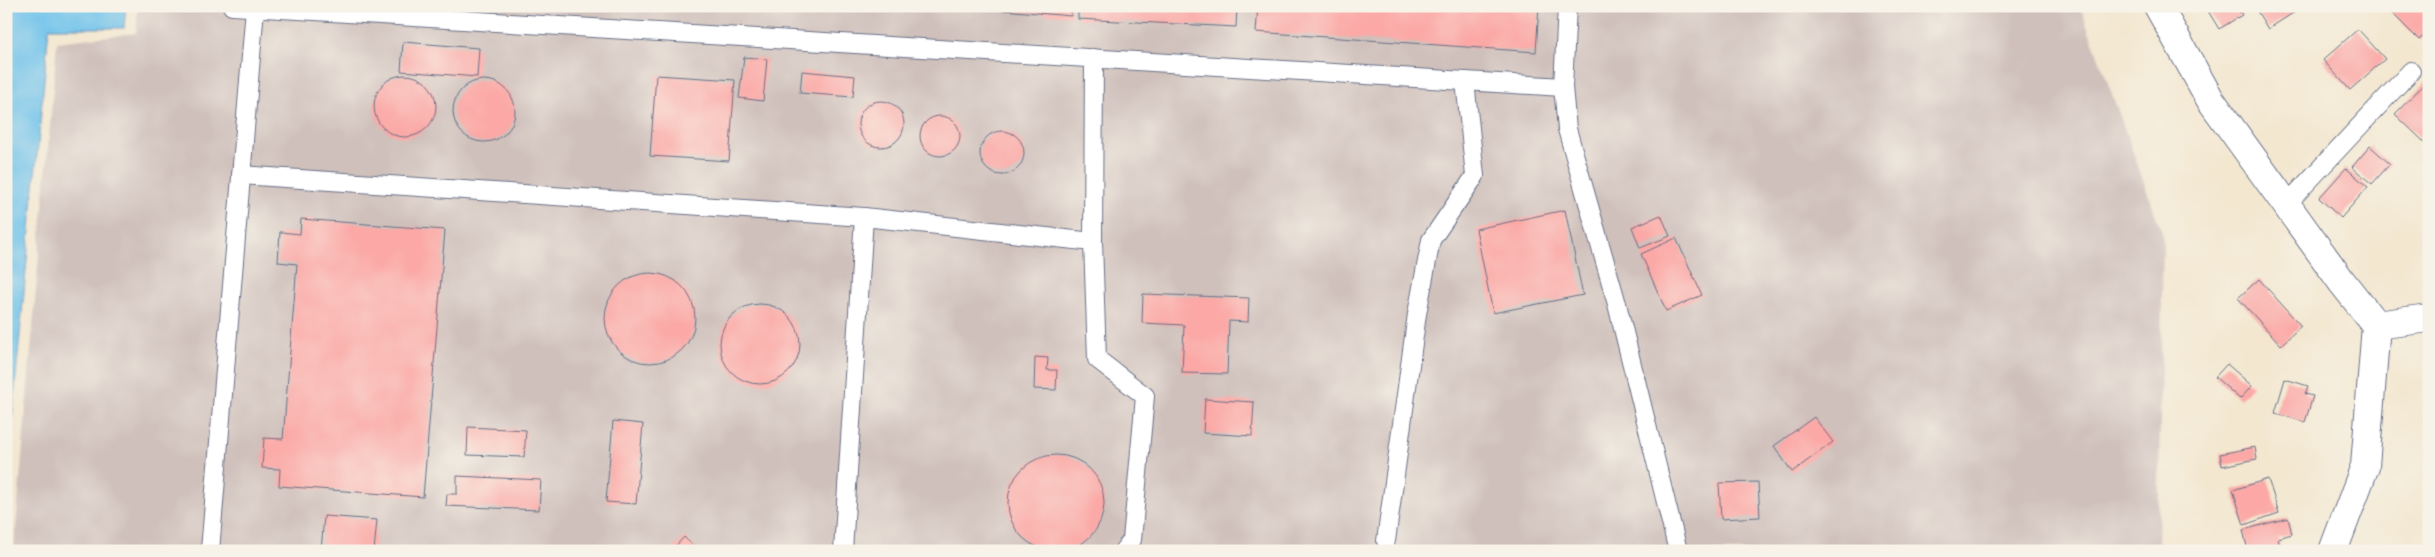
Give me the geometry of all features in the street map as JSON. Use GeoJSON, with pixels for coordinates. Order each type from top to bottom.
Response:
{"type":"FeatureCollection","features":[{"type":"Feature","properties":{"kind":"street"},"geometry":{"type":"LineString","coordinates":[[2158,6],[2210,98],[2376,325],[2366,466],[2333,551]]}},
{"type":"Feature","properties":{"kind":"street"},"geometry":{"type":"LineString","coordinates":[[2376,325],[2429,318]]}},
{"type":"Feature","properties":{"kind":"lane"},"geometry":{"type":"LineString","coordinates":[[232,6],[1563,87]]}},
{"type":"Feature","properties":{"kind":"lane"},"geometry":{"type":"LineString","coordinates":[[1567,6],[1563,87],[1567,129],[1617,304],[1678,551]]}},
{"type":"Feature","properties":{"kind":"lane"},"geometry":{"type":"LineString","coordinates":[[210,551],[255,8]]}},
{"type":"Feature","properties":{"kind":"lane"},"geometry":{"type":"LineString","coordinates":[[1094,58],[1093,242],[1097,359],[1145,396],[1132,540],[1123,551]]}},
{"type":"Feature","properties":{"kind":"lane"},"geometry":{"type":"LineString","coordinates":[[2286,204],[2410,71]]}},
{"type":"Feature","properties":{"kind":"lane"},"geometry":{"type":"LineString","coordinates":[[1386,541],[1416,314],[1431,240],[1475,176],[1465,81]]}},
{"type":"Feature","properties":{"kind":"lane"},"geometry":{"type":"LineString","coordinates":[[241,175],[864,217],[1093,242]]}},
{"type":"Feature","properties":{"kind":"lane"},"geometry":{"type":"LineString","coordinates":[[843,551],[864,217]]}},
{"type":"Feature","properties":{"kind":"shaded area"},"geometry":{"type":"Polygon","coordinates":[[[138,6],[2080,6],[2163,235],[2158,551],[14,551],[57,42],[136,33],[138,6]]]}},
{"type":"Feature","properties":{"kind":"water"},"geometry":{"type":"Polygon","coordinates":[[[6,6],[126,6],[124,28],[49,28],[6,482],[6,6]]]}},
{"type":"Feature","properties":{"kind":"building"},"geometry":{"type":"Polygon","coordinates":[[[957,6],[1071,6],[1071,16],[957,6]]]}},
{"type":"Feature","properties":{"kind":"building"},"geometry":{"type":"Polygon","coordinates":[[[1078,6],[1237,6],[1236,27],[1078,19],[1078,6]]]}},
{"type":"Feature","properties":{"kind":"building"},"geometry":{"type":"Polygon","coordinates":[[[1258,6],[1539,6],[1536,52],[1256,32],[1258,6]]]}},
{"type":"Feature","properties":{"kind":"building"},"geometry":{"type":"Polygon","coordinates":[[[2205,6],[2237,6],[2242,15],[2219,29],[2205,6]]]}},
{"type":"Feature","properties":{"kind":"building"},"geometry":{"type":"Polygon","coordinates":[[[2254,6],[2304,6],[2268,29],[2254,6]]]}},
{"type":"Feature","properties":{"kind":"building"},"geometry":{"type":"Polygon","coordinates":[[[2385,6],[2425,6],[2429,10],[2429,31],[2419,40],[2385,6]]]}},
{"type":"Feature","properties":{"kind":"building"},"geometry":{"type":"Polygon","coordinates":[[[2358,29],[2385,59],[2350,90],[2323,60],[2358,29]]]}},
{"type":"Feature","properties":{"kind":"building"},"geometry":{"type":"Polygon","coordinates":[[[403,42],[479,48],[477,77],[401,71],[403,42]]]}},
{"type":"Feature","properties":{"kind":"building"},"geometry":{"type":"Polygon","coordinates":[[[744,57],[767,59],[763,101],[739,98],[744,57]]]}},
{"type":"Feature","properties":{"kind":"building"},"geometry":{"type":"Polygon","coordinates":[[[802,71],[855,76],[853,97],[800,93],[802,71]]]}},
{"type":"Feature","properties":{"kind":"building"},"geometry":{"type":"Polygon","coordinates":[[[399,75],[411,75],[427,84],[434,94],[436,106],[434,118],[427,128],[411,137],[399,137],[388,132],[379,123],[374,112],[374,100],[379,89],[388,80],[399,75]]]}},
{"type":"Feature","properties":{"kind":"building"},"geometry":{"type":"Polygon","coordinates":[[[656,75],[735,80],[729,161],[650,156],[656,75]]]}},
{"type":"Feature","properties":{"kind":"building"},"geometry":{"type":"Polygon","coordinates":[[[2429,79],[2429,137],[2424,142],[2395,114],[2429,79]]]}},
{"type":"Feature","properties":{"kind":"building"},"geometry":{"type":"Polygon","coordinates":[[[484,80],[496,83],[506,89],[512,99],[515,111],[512,123],[506,133],[496,139],[484,142],[472,139],[462,133],[456,123],[453,111],[456,99],[462,89],[472,83],[484,80]]]}},
{"type":"Feature","properties":{"kind":"building"},"geometry":{"type":"Polygon","coordinates":[[[881,101],[894,105],[900,111],[904,124],[900,137],[894,143],[881,147],[868,143],[862,137],[858,124],[862,111],[868,105],[881,101]]]}},
{"type":"Feature","properties":{"kind":"building"},"geometry":{"type":"Polygon","coordinates":[[[940,116],[954,122],[960,136],[954,150],[940,156],[926,150],[920,136],[926,122],[940,116]]]}},
{"type":"Feature","properties":{"kind":"building"},"geometry":{"type":"Polygon","coordinates":[[[1002,131],[1014,135],[1020,141],[1024,153],[1020,165],[1014,171],[1002,175],[990,171],[984,165],[980,153],[984,141],[990,135],[1002,131]]]}},
{"type":"Feature","properties":{"kind":"building"},"geometry":{"type":"Polygon","coordinates":[[[2370,146],[2390,164],[2372,184],[2352,167],[2370,146]]]}},
{"type":"Feature","properties":{"kind":"building"},"geometry":{"type":"Polygon","coordinates":[[[2346,168],[2368,187],[2341,218],[2319,198],[2346,168]]]}},
{"type":"Feature","properties":{"kind":"building"},"geometry":{"type":"Polygon","coordinates":[[[1565,210],[1583,295],[1493,313],[1476,229],[1565,210]]]}},
{"type":"Feature","properties":{"kind":"building"},"geometry":{"type":"Polygon","coordinates":[[[1661,215],[1670,236],[1640,248],[1632,227],[1661,215]]]}},
{"type":"Feature","properties":{"kind":"building"},"geometry":{"type":"Polygon","coordinates":[[[301,219],[445,230],[423,497],[279,486],[280,469],[262,468],[264,438],[283,439],[297,264],[278,262],[280,232],[300,234],[301,219]]]}},
{"type":"Feature","properties":{"kind":"building"},"geometry":{"type":"Polygon","coordinates":[[[1676,238],[1702,295],[1666,311],[1641,254],[1676,238]]]}},
{"type":"Feature","properties":{"kind":"building"},"geometry":{"type":"Polygon","coordinates":[[[641,273],[659,273],[675,280],[688,293],[695,309],[695,327],[688,343],[675,356],[659,363],[641,363],[625,356],[612,343],[605,327],[605,309],[612,293],[625,280],[641,273]]]}},
{"type":"Feature","properties":{"kind":"building"},"geometry":{"type":"Polygon","coordinates":[[[2259,279],[2301,326],[2281,345],[2238,298],[2259,279]]]}},
{"type":"Feature","properties":{"kind":"building"},"geometry":{"type":"Polygon","coordinates":[[[1143,294],[1249,298],[1248,322],[1229,321],[1227,374],[1182,373],[1184,325],[1142,323],[1143,294]]]}},
{"type":"Feature","properties":{"kind":"building"},"geometry":{"type":"Polygon","coordinates":[[[760,304],[775,307],[788,316],[797,329],[800,344],[797,359],[788,372],[775,381],[760,384],[745,381],[732,372],[723,359],[720,344],[723,329],[732,316],[745,307],[760,304]]]}},
{"type":"Feature","properties":{"kind":"building"},"geometry":{"type":"Polygon","coordinates":[[[1035,357],[1048,358],[1047,370],[1057,370],[1056,390],[1034,389],[1035,357]]]}},
{"type":"Feature","properties":{"kind":"building"},"geometry":{"type":"Polygon","coordinates":[[[2227,364],[2252,386],[2240,399],[2215,377],[2227,364]]]}},
{"type":"Feature","properties":{"kind":"building"},"geometry":{"type":"Polygon","coordinates":[[[2285,379],[2308,386],[2305,394],[2313,396],[2305,422],[2275,413],[2285,379]]]}},
{"type":"Feature","properties":{"kind":"building"},"geometry":{"type":"Polygon","coordinates":[[[1205,399],[1254,402],[1252,436],[1203,433],[1205,399]]]}},
{"type":"Feature","properties":{"kind":"building"},"geometry":{"type":"Polygon","coordinates":[[[1814,417],[1833,442],[1792,472],[1774,446],[1814,417]]]}},
{"type":"Feature","properties":{"kind":"building"},"geometry":{"type":"Polygon","coordinates":[[[613,421],[643,424],[636,504],[606,502],[613,421]]]}},
{"type":"Feature","properties":{"kind":"building"},"geometry":{"type":"Polygon","coordinates":[[[468,427],[526,430],[524,457],[467,455],[468,427]]]}},
{"type":"Feature","properties":{"kind":"building"},"geometry":{"type":"Polygon","coordinates":[[[2255,447],[2257,459],[2222,466],[2220,454],[2255,447]]]}},
{"type":"Feature","properties":{"kind":"building"},"geometry":{"type":"Polygon","coordinates":[[[1056,455],[1074,459],[1090,469],[1100,485],[1104,503],[1100,521],[1090,537],[1074,547],[1056,551],[1038,547],[1022,537],[1012,521],[1008,503],[1012,485],[1022,469],[1038,459],[1056,455]]]}},
{"type":"Feature","properties":{"kind":"building"},"geometry":{"type":"Polygon","coordinates":[[[457,476],[541,480],[539,510],[446,506],[447,494],[457,494],[457,476]]]}},
{"type":"Feature","properties":{"kind":"building"},"geometry":{"type":"Polygon","coordinates":[[[2268,479],[2279,513],[2244,525],[2233,490],[2268,479]]]}},
{"type":"Feature","properties":{"kind":"building"},"geometry":{"type":"Polygon","coordinates":[[[1758,482],[1760,517],[1721,519],[1719,483],[1758,482]]]}},
{"type":"Feature","properties":{"kind":"building"},"geometry":{"type":"Polygon","coordinates":[[[324,516],[377,520],[374,551],[321,551],[324,516]]]}},
{"type":"Feature","properties":{"kind":"building"},"geometry":{"type":"Polygon","coordinates":[[[2288,518],[2292,534],[2278,538],[2281,551],[2248,551],[2243,530],[2288,518]]]}},
{"type":"Feature","properties":{"kind":"building"},"geometry":{"type":"Polygon","coordinates":[[[684,537],[699,551],[671,551],[684,537]]]}}]}
